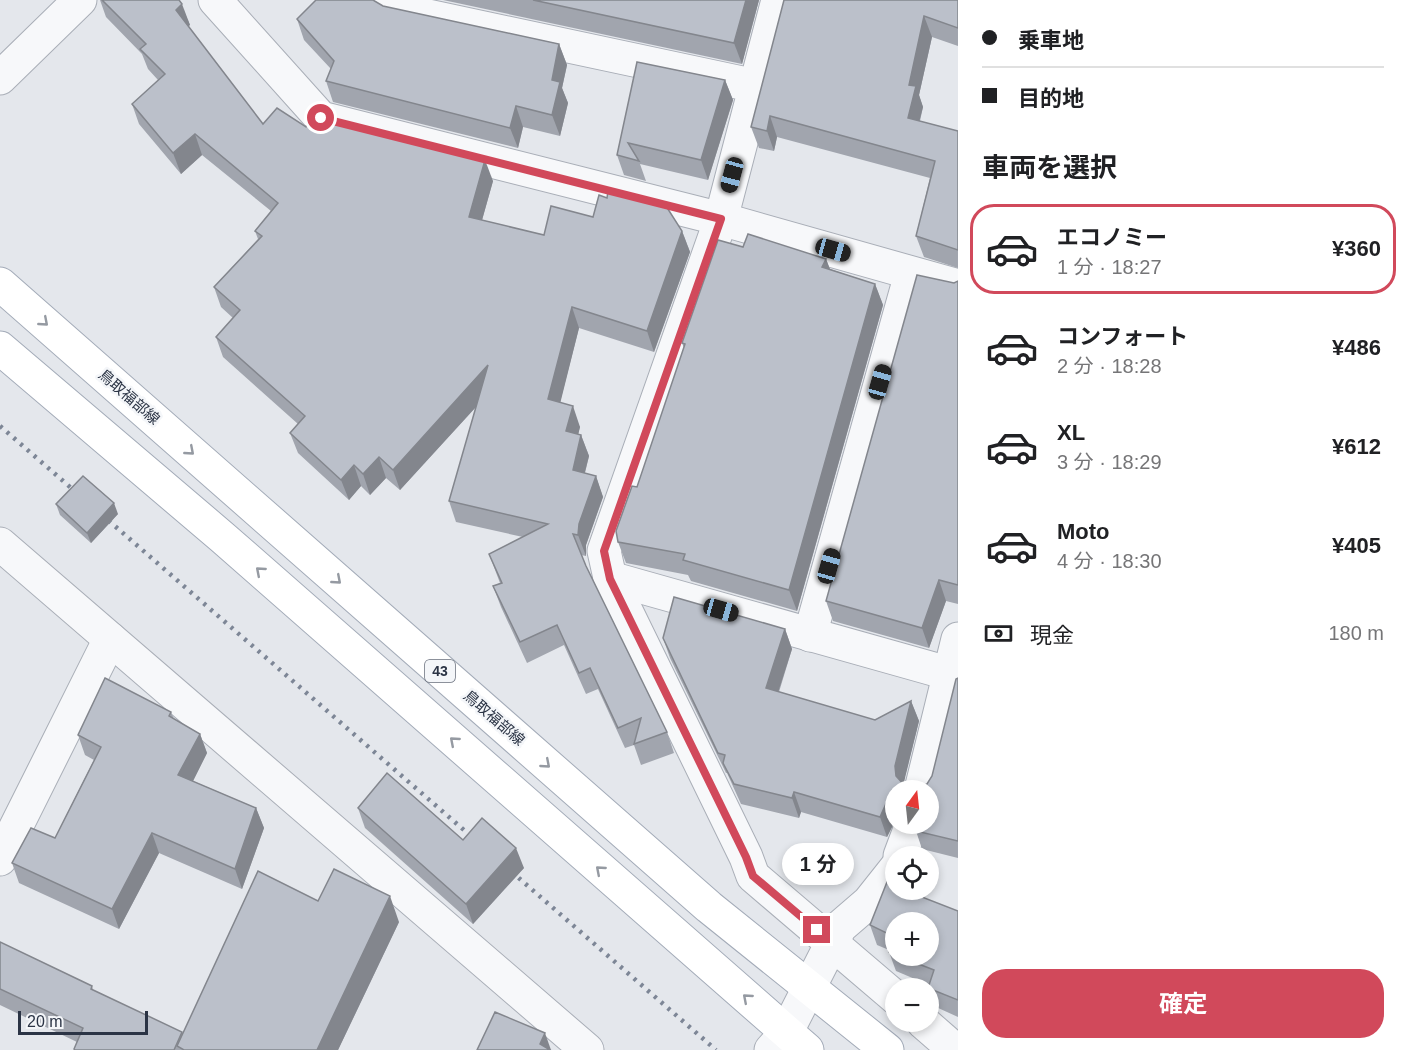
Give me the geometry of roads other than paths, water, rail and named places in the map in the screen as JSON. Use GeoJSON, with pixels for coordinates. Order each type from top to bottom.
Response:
{"type":"FeatureCollection","features":[{"type":"Feature","properties":{"kind":"main road","name":"鳥取福部線"},"geometry":{"type":"LineString","coordinates":[[0,284],[709,907],[887,1050]]}},
{"type":"Feature","properties":{"kind":"main road"},"geometry":{"type":"LineString","coordinates":[[0,348],[222,537],[788,1044]]}},
{"type":"Feature","properties":{"kind":"street"},"geometry":{"type":"LineString","coordinates":[[0,78],[80,0]]}},
{"type":"Feature","properties":{"kind":"street"},"geometry":{"type":"LineString","coordinates":[[215,0],[321,118],[721,219],[958,286]]}},
{"type":"Feature","properties":{"kind":"street"},"geometry":{"type":"LineString","coordinates":[[387,0],[395,9],[756,86]]}},
{"type":"Feature","properties":{"kind":"street"},"geometry":{"type":"LineString","coordinates":[[778,0],[721,219],[604,551],[610,579],[746,857],[753,876],[885,988]]}},
{"type":"Feature","properties":{"kind":"street"},"geometry":{"type":"LineString","coordinates":[[810,635],[911,274]]}},
{"type":"Feature","properties":{"kind":"street"},"geometry":{"type":"LineString","coordinates":[[0,544],[586,1050]]}},
{"type":"Feature","properties":{"kind":"street"},"geometry":{"type":"LineString","coordinates":[[610,579],[954,675]]}},
{"type":"Feature","properties":{"kind":"street"},"geometry":{"type":"LineString","coordinates":[[0,859],[110,639]]}},
{"type":"Feature","properties":{"kind":"street"},"geometry":{"type":"LineString","coordinates":[[924,780],[954,675],[958,639]]}},
{"type":"Feature","properties":{"kind":"street"},"geometry":{"type":"LineString","coordinates":[[788,1044],[809,988],[840,927],[869,902],[885,882]]}},
{"type":"Feature","properties":{"kind":"street"},"geometry":{"type":"LineString","coordinates":[[935,1032],[956,1050]]}},
{"type":"Feature","properties":{"kind":"railway"},"geometry":{"type":"LineString","coordinates":[[0,426],[480,844]]}},
{"type":"Feature","properties":{"kind":"railway"},"geometry":{"type":"LineString","coordinates":[[505,866],[716,1050]]}}]}
